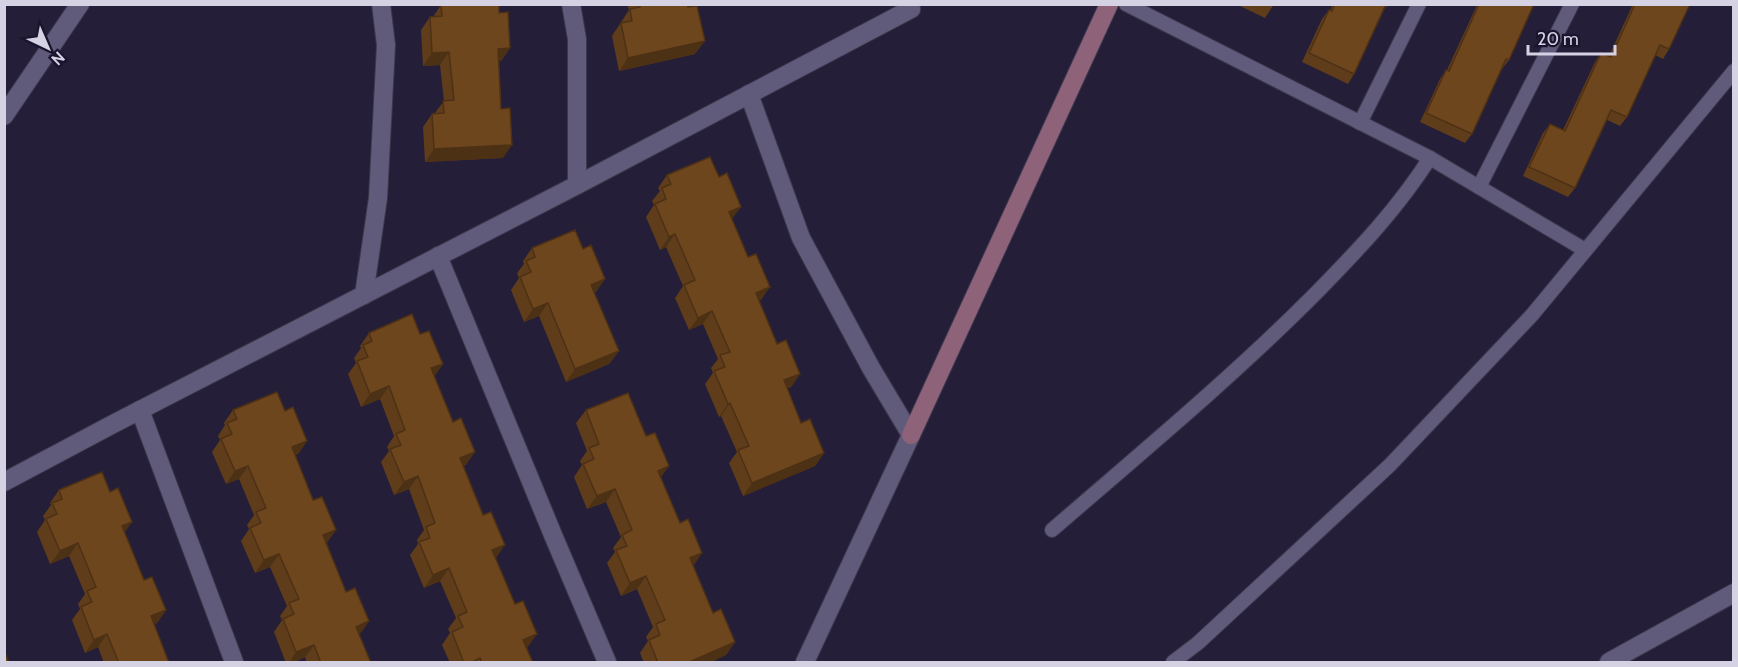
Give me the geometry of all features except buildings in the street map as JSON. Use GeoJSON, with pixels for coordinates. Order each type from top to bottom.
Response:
{"type":"FeatureCollection","features":[{"type":"Feature","properties":{"kind":"street"},"geometry":{"type":"LineString","coordinates":[[4,116],[80,4]]}},
{"type":"Feature","properties":{"kind":"street"},"geometry":{"type":"LineString","coordinates":[[364,295],[378,198],[386,45],[381,4]]}},
{"type":"Feature","properties":{"kind":"street"},"geometry":{"type":"LineString","coordinates":[[571,4],[577,39],[577,185]]}},
{"type":"Feature","properties":{"kind":"street"},"geometry":{"type":"LineString","coordinates":[[4,482],[577,185],[910,9],[910,4]]}},
{"type":"Feature","properties":{"kind":"street"},"geometry":{"type":"LineString","coordinates":[[805,663],[1109,4]]}},
{"type":"Feature","properties":{"kind":"street"},"geometry":{"type":"LineString","coordinates":[[749,94],[801,238],[871,368],[911,435]]}},
{"type":"Feature","properties":{"kind":"street"},"geometry":{"type":"LineString","coordinates":[[438,256],[608,663]]}},
{"type":"Feature","properties":{"kind":"street"},"geometry":{"type":"LineString","coordinates":[[140,410],[234,663]]}},
{"type":"Feature","properties":{"kind":"street"},"geometry":{"type":"LineString","coordinates":[[1609,663],[1734,593]]}},
{"type":"Feature","properties":{"kind":"lane"},"geometry":{"type":"LineString","coordinates":[[1126,4],[1430,158],[1585,250]]}},
{"type":"Feature","properties":{"kind":"lane"},"geometry":{"type":"LineString","coordinates":[[1360,123],[1419,4]]}},
{"type":"Feature","properties":{"kind":"lane"},"geometry":{"type":"LineString","coordinates":[[1479,187],[1572,4]]}},
{"type":"Feature","properties":{"kind":"lane"},"geometry":{"type":"LineString","coordinates":[[1173,663],[1198,643],[1390,465],[1532,315],[1734,71]]}},
{"type":"Feature","properties":{"kind":"lane"},"geometry":{"type":"LineString","coordinates":[[1052,530],[1280,329],[1367,241],[1410,189],[1430,158]]}}]}
